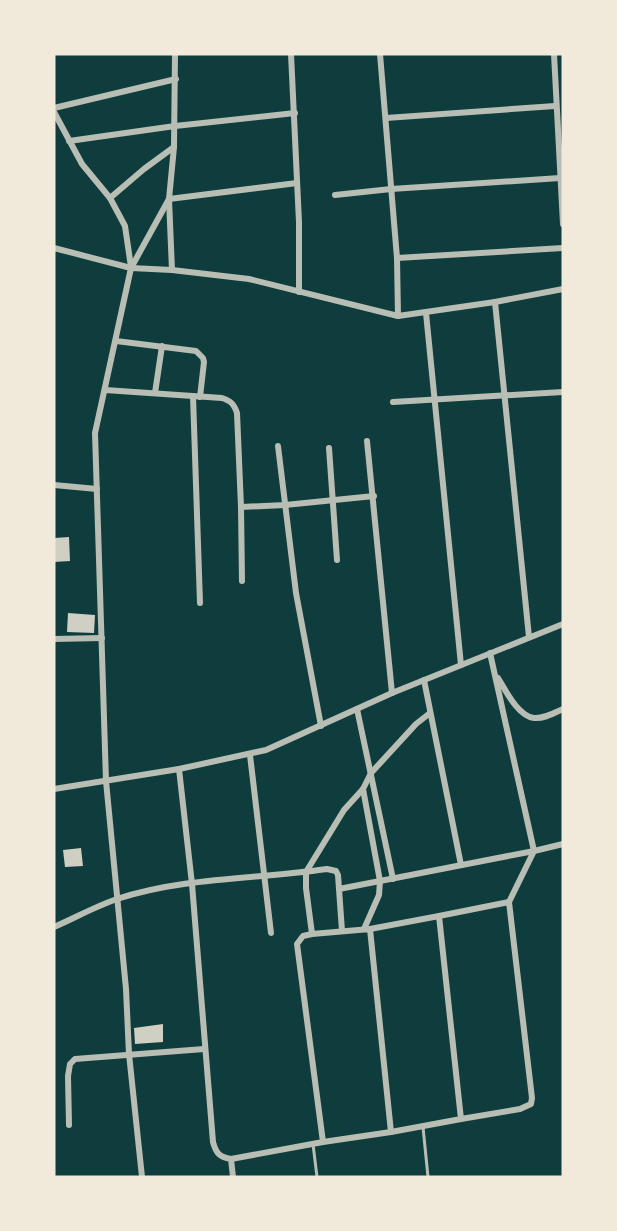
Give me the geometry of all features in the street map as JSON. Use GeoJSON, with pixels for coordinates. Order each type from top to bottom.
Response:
{"type":"FeatureCollection","features":[{"type":"Feature","properties":{"kind":"street"},"geometry":{"type":"LineString","coordinates":[[172,270],[169,199],[175,126],[175,54]]}},
{"type":"Feature","properties":{"kind":"street"},"geometry":{"type":"LineString","coordinates":[[291,54],[295,112],[299,292]]}},
{"type":"Feature","properties":{"kind":"street"},"geometry":{"type":"LineString","coordinates":[[380,54],[397,258],[398,315]]}},
{"type":"Feature","properties":{"kind":"street"},"geometry":{"type":"LineString","coordinates":[[554,54],[563,224]]}},
{"type":"Feature","properties":{"kind":"street"},"geometry":{"type":"LineString","coordinates":[[131,267],[125,226],[110,198],[82,164],[54,110],[176,80]]}},
{"type":"Feature","properties":{"kind":"street"},"geometry":{"type":"LineString","coordinates":[[386,118],[555,105]]}},
{"type":"Feature","properties":{"kind":"street"},"geometry":{"type":"LineString","coordinates":[[69,141],[295,112]]}},
{"type":"Feature","properties":{"kind":"street"},"geometry":{"type":"LineString","coordinates":[[110,198],[174,147]]}},
{"type":"Feature","properties":{"kind":"street"},"geometry":{"type":"LineString","coordinates":[[335,195],[560,178]]}},
{"type":"Feature","properties":{"kind":"street"},"geometry":{"type":"LineString","coordinates":[[169,199],[297,183]]}},
{"type":"Feature","properties":{"kind":"street"},"geometry":{"type":"LineString","coordinates":[[142,1177],[129,1054],[126,989],[106,781],[95,433],[131,267],[169,199]]}},
{"type":"Feature","properties":{"kind":"street"},"geometry":{"type":"LineString","coordinates":[[54,248],[131,267],[249,279],[398,315],[426,313],[563,289]]}},
{"type":"Feature","properties":{"kind":"street"},"geometry":{"type":"LineString","coordinates":[[397,258],[563,249]]}},
{"type":"Feature","properties":{"kind":"street"},"geometry":{"type":"LineString","coordinates":[[495,302],[529,637]]}},
{"type":"Feature","properties":{"kind":"street"},"geometry":{"type":"LineString","coordinates":[[426,313],[461,665]]}},
{"type":"Feature","properties":{"kind":"street"},"geometry":{"type":"LineString","coordinates":[[116,340],[196,351],[204,362],[196,396],[200,603]]}},
{"type":"Feature","properties":{"kind":"street"},"geometry":{"type":"LineString","coordinates":[[154,393],[162,346]]}},
{"type":"Feature","properties":{"kind":"street"},"geometry":{"type":"LineString","coordinates":[[105,390],[222,398],[235,405],[241,507],[242,581]]}},
{"type":"Feature","properties":{"kind":"street"},"geometry":{"type":"LineString","coordinates":[[393,402],[563,392]]}},
{"type":"Feature","properties":{"kind":"street"},"geometry":{"type":"LineString","coordinates":[[367,441],[392,693]]}},
{"type":"Feature","properties":{"kind":"street"},"geometry":{"type":"LineString","coordinates":[[278,446],[296,592],[321,726]]}},
{"type":"Feature","properties":{"kind":"street"},"geometry":{"type":"LineString","coordinates":[[329,448],[337,560]]}},
{"type":"Feature","properties":{"kind":"street"},"geometry":{"type":"LineString","coordinates":[[54,485],[97,489]]}},
{"type":"Feature","properties":{"kind":"street"},"geometry":{"type":"LineString","coordinates":[[241,507],[374,496]]}},
{"type":"Feature","properties":{"kind":"street"},"geometry":{"type":"LineString","coordinates":[[54,789],[179,769],[266,750],[392,693],[563,624]]}},
{"type":"Feature","properties":{"kind":"street"},"geometry":{"type":"LineString","coordinates":[[54,639],[102,638]]}},
{"type":"Feature","properties":{"kind":"street"},"geometry":{"type":"LineString","coordinates":[[179,769],[192,884],[213,1142],[216,1152],[222,1158],[231,1160],[520,1109],[531,1104],[532,1098],[509,902],[534,851],[490,653]]}},
{"type":"Feature","properties":{"kind":"street"},"geometry":{"type":"LineString","coordinates":[[496,675],[518,708],[526,715],[533,718],[542,717],[563,709]]}},
{"type":"Feature","properties":{"kind":"street"},"geometry":{"type":"LineString","coordinates":[[424,680],[461,865]]}},
{"type":"Feature","properties":{"kind":"street"},"geometry":{"type":"LineString","coordinates":[[357,709],[393,879]]}},
{"type":"Feature","properties":{"kind":"street"},"geometry":{"type":"LineString","coordinates":[[312,934],[306,872],[344,810],[363,789],[371,773],[416,724],[430,713]]}},
{"type":"Feature","properties":{"kind":"street"},"geometry":{"type":"LineString","coordinates":[[250,755],[271,933]]}},
{"type":"Feature","properties":{"kind":"street"},"geometry":{"type":"LineString","coordinates":[[363,789],[380,881],[379,895],[367,929],[391,1132]]}},
{"type":"Feature","properties":{"kind":"street"},"geometry":{"type":"LineString","coordinates":[[339,889],[563,844]]}},
{"type":"Feature","properties":{"kind":"street"},"geometry":{"type":"LineString","coordinates":[[54,927],[117,899],[150,891],[192,884],[332,869],[338,875],[342,931]]}},
{"type":"Feature","properties":{"kind":"street"},"geometry":{"type":"LineString","coordinates":[[323,1142],[297,944],[299,939],[312,934],[367,929],[509,902]]}},
{"type":"Feature","properties":{"kind":"street"},"geometry":{"type":"LineString","coordinates":[[440,916],[461,1119]]}},
{"type":"Feature","properties":{"kind":"street"},"geometry":{"type":"LineString","coordinates":[[69,1125],[68,1076],[70,1064],[75,1059],[204,1049]]}},
{"type":"Feature","properties":{"kind":"street"},"geometry":{"type":"LineString","coordinates":[[231,1160],[233,1177]]}},
{"type":"Feature","properties":{"kind":"lane"},"geometry":{"type":"LineString","coordinates":[[423,1126],[428,1177]]}},
{"type":"Feature","properties":{"kind":"lane"},"geometry":{"type":"LineString","coordinates":[[313,1144],[316,1177]]}},
{"type":"Feature","properties":{"kind":"building"},"geometry":{"type":"Polygon","coordinates":[[[69,537],[70,561],[54,562],[54,538],[69,537]]]}},
{"type":"Feature","properties":{"kind":"building"},"geometry":{"type":"Polygon","coordinates":[[[68,613],[95,615],[94,633],[67,632],[68,613]]]}},
{"type":"Feature","properties":{"kind":"building"},"geometry":{"type":"Polygon","coordinates":[[[81,848],[83,866],[65,867],[63,850],[81,848]]]}},
{"type":"Feature","properties":{"kind":"building"},"geometry":{"type":"Polygon","coordinates":[[[163,1024],[163,1042],[135,1044],[134,1028],[163,1024]]]}}]}
